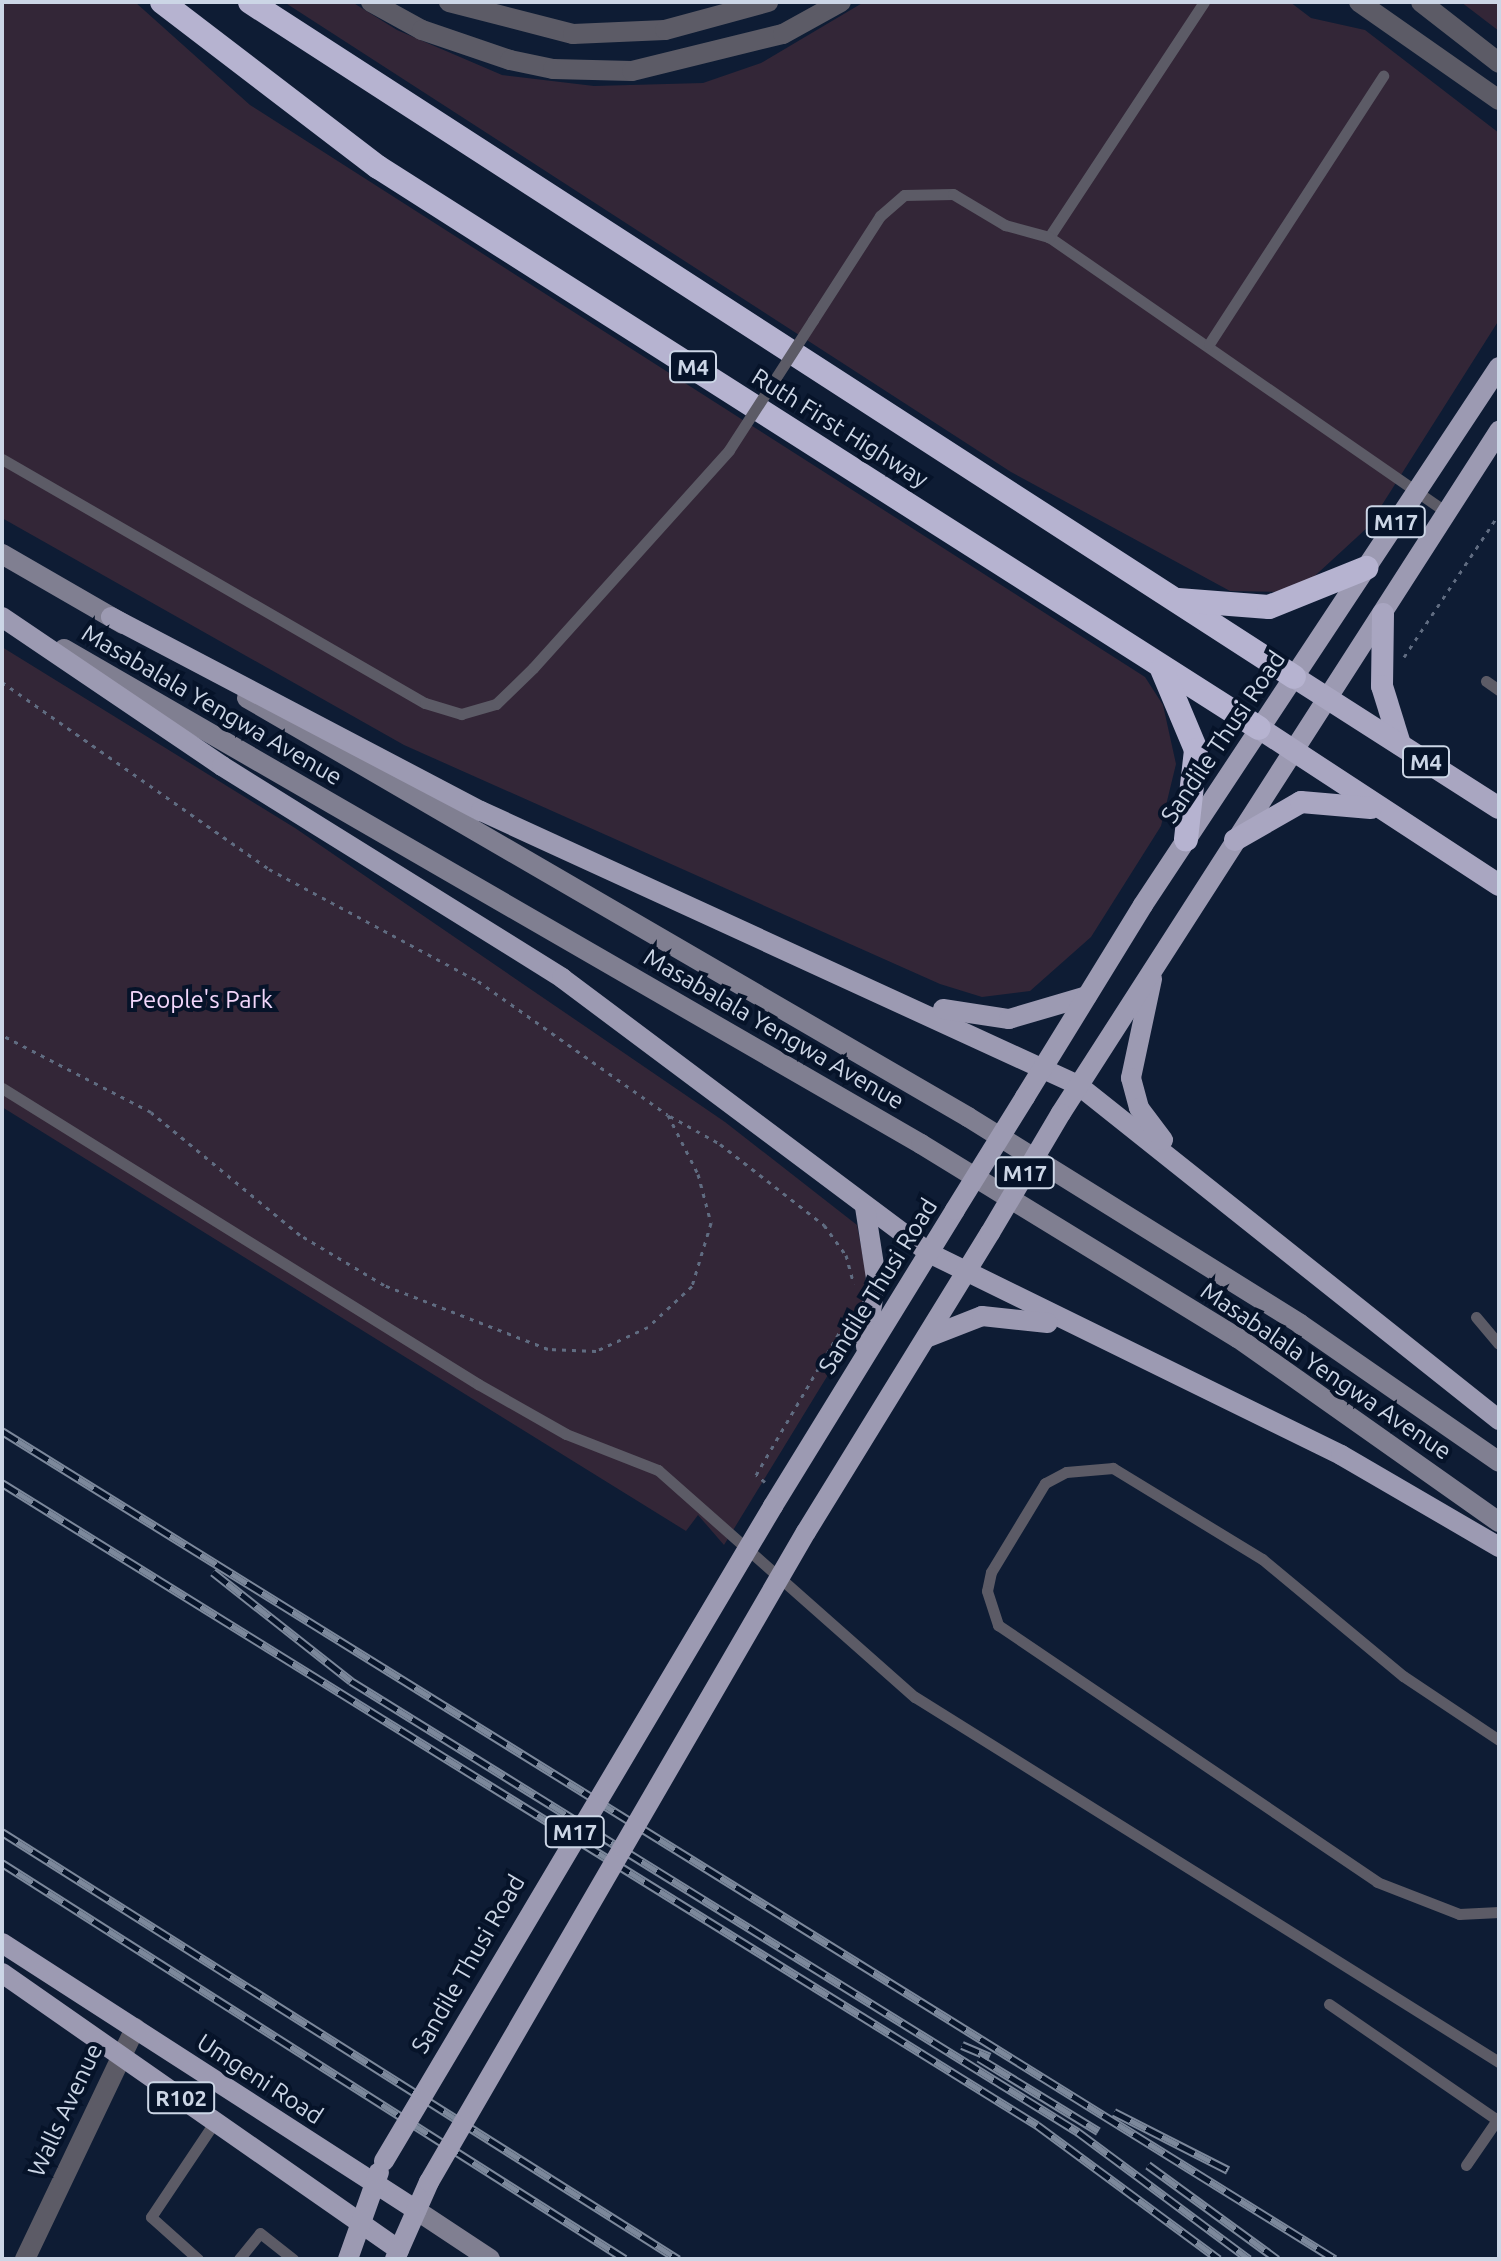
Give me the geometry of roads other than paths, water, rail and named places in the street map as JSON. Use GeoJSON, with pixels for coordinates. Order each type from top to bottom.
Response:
{"type":"FeatureCollection","features":[{"type":"Feature","properties":{"kind":"highway","name":"Ruth First Highway"},"geometry":{"type":"LineString","coordinates":[[162,2],[378,167],[1259,728]]}},
{"type":"Feature","properties":{"kind":"highway","name":"Ruth First Highway"},"geometry":{"type":"LineString","coordinates":[[250,2],[1164,597],[1294,677]]}},
{"type":"Feature","properties":{"kind":"highway"},"geometry":{"type":"LineString","coordinates":[[1164,597],[1269,607],[1366,568]]}},
{"type":"Feature","properties":{"kind":"highway"},"geometry":{"type":"LineString","coordinates":[[1383,614],[1382,686],[1400,744]]}},
{"type":"Feature","properties":{"kind":"highway"},"geometry":{"type":"LineString","coordinates":[[1160,665],[1196,750],[1186,839]]}},
{"type":"Feature","properties":{"kind":"highway","name":"M4"},"geometry":{"type":"LineString","coordinates":[[1294,677],[1499,808]]}},
{"type":"Feature","properties":{"kind":"highway","name":"M4"},"geometry":{"type":"LineString","coordinates":[[1259,728],[1499,885]]}},
{"type":"Feature","properties":{"kind":"highway"},"geometry":{"type":"LineString","coordinates":[[1235,840],[1322,798],[1391,814]]}},
{"type":"Feature","properties":{"kind":"main road","name":"Sandile Thusi Road"},"geometry":{"type":"LineString","coordinates":[[348,2259],[384,2161],[777,1500],[1186,839],[1499,367]]}},
{"type":"Feature","properties":{"kind":"main road","name":"M17"},"geometry":{"type":"LineString","coordinates":[[402,2256],[416,2210],[429,2182],[806,1532],[1078,1085],[1499,431]]}},
{"type":"Feature","properties":{"kind":"main road","name":"Masabalala Yengwa Avenue"},"geometry":{"type":"LineString","coordinates":[[2,554],[968,1117],[1300,1324],[1499,1462]]}},
{"type":"Feature","properties":{"kind":"main road","name":"Masabalala Yengwa Avenue"},"geometry":{"type":"LineString","coordinates":[[2,615],[921,1144],[1238,1338],[1499,1522]]}},
{"type":"Feature","properties":{"kind":"main road"},"geometry":{"type":"LineString","coordinates":[[2,615],[222,766],[562,978],[929,1253],[1076,1328],[1341,1455],[1499,1547]]}},
{"type":"Feature","properties":{"kind":"main road"},"geometry":{"type":"LineString","coordinates":[[111,617],[481,811],[1078,1085],[1176,1157],[1499,1420]]}},
{"type":"Feature","properties":{"kind":"main road"},"geometry":{"type":"LineString","coordinates":[[1157,960],[1131,1078],[1139,1108],[1176,1157]]}},
{"type":"Feature","properties":{"kind":"main road"},"geometry":{"type":"LineString","coordinates":[[841,974],[983,1019],[1087,996]]}},
{"type":"Feature","properties":{"kind":"main road"},"geometry":{"type":"LineString","coordinates":[[864,1358],[876,1278],[865,1207]]}},
{"type":"Feature","properties":{"kind":"main road"},"geometry":{"type":"LineString","coordinates":[[926,1338],[998,1315],[1076,1328]]}},
{"type":"Feature","properties":{"kind":"main road","name":"Umgeni Road"},"geometry":{"type":"LineString","coordinates":[[2,1943],[490,2259]]}},
{"type":"Feature","properties":{"kind":"main road","name":"R102"},"geometry":{"type":"LineString","coordinates":[[2,1973],[121,2052],[214,2123],[402,2256]]}},
{"type":"Feature","properties":{"kind":"street"},"geometry":{"type":"LineString","coordinates":[[371,2],[422,30],[510,60],[553,69],[632,71],[783,34],[841,2]]}},
{"type":"Feature","properties":{"kind":"street"},"geometry":{"type":"LineString","coordinates":[[449,2],[573,34],[665,30],[768,2]]}},
{"type":"Feature","properties":{"kind":"street"},"geometry":{"type":"LineString","coordinates":[[1359,2],[1499,100]]}},
{"type":"Feature","properties":{"kind":"street"},"geometry":{"type":"LineString","coordinates":[[1421,2],[1499,63]]}},
{"type":"Feature","properties":{"kind":"street","name":"Walls Avenue"},"geometry":{"type":"LineString","coordinates":[[25,2259],[135,2028]]}},
{"type":"Feature","properties":{"kind":"lane"},"geometry":{"type":"LineString","coordinates":[[1049,237],[1204,2]]}},
{"type":"Feature","properties":{"kind":"lane"},"geometry":{"type":"LineString","coordinates":[[1209,344],[1383,76]]}},
{"type":"Feature","properties":{"kind":"lane"},"geometry":{"type":"LineString","coordinates":[[2,459],[425,703],[461,714],[496,704],[533,668],[729,450],[880,216],[904,195],[953,194],[1018,231],[1049,237],[1209,344],[1447,513]]}},
{"type":"Feature","properties":{"kind":"lane"},"geometry":{"type":"LineString","coordinates":[[1486,681],[1499,690]]}},
{"type":"Feature","properties":{"kind":"lane"},"geometry":{"type":"LineString","coordinates":[[2,1088],[491,1392],[566,1434],[658,1470],[915,1697],[1499,2062]]}},
{"type":"Feature","properties":{"kind":"lane"},"geometry":{"type":"LineString","coordinates":[[1476,1317],[1499,1344]]}},
{"type":"Feature","properties":{"kind":"lane"},"geometry":{"type":"LineString","coordinates":[[1499,1740],[1403,1676],[1262,1559],[1113,1468],[1066,1472],[1045,1483],[991,1572],[987,1591],[998,1625],[1284,1819],[1419,1903],[1459,1914],[1499,1912]]}},
{"type":"Feature","properties":{"kind":"lane"},"geometry":{"type":"LineString","coordinates":[[1329,2004],[1498,2118],[1466,2165]]}},
{"type":"Feature","properties":{"kind":"lane"},"geometry":{"type":"LineString","coordinates":[[198,2259],[151,2217],[214,2123]]}},
{"type":"Feature","properties":{"kind":"lane"},"geometry":{"type":"LineString","coordinates":[[239,2259],[260,2233],[293,2259]]}},
{"type":"Feature","properties":{"kind":"railway"},"geometry":{"type":"LineString","coordinates":[[2,1431],[1335,2259]]}},
{"type":"Feature","properties":{"kind":"railway"},"geometry":{"type":"LineString","coordinates":[[2,1483],[1037,2125],[1219,2259]]}},
{"type":"Feature","properties":{"kind":"railway"},"geometry":{"type":"LineString","coordinates":[[213,1572],[351,1681],[1078,2132],[1249,2259]]}},
{"type":"Feature","properties":{"kind":"railway"},"geometry":{"type":"LineString","coordinates":[[2,1832],[678,2259]]}},
{"type":"Feature","properties":{"kind":"railway"},"geometry":{"type":"LineString","coordinates":[[2,1863],[625,2259]]}},
{"type":"Feature","properties":{"kind":"railway"},"geometry":{"type":"LineString","coordinates":[[962,2045],[990,2057]]}},
{"type":"Feature","properties":{"kind":"railway"},"geometry":{"type":"LineString","coordinates":[[979,2058],[1098,2131]]}},
{"type":"Feature","properties":{"kind":"railway"},"geometry":{"type":"LineString","coordinates":[[1114,2112],[1228,2170]]}},
{"type":"Feature","properties":{"kind":"railway"},"geometry":{"type":"LineString","coordinates":[[1148,2165],[1277,2259]]}},
{"type":"Feature","properties":{"kind":"park label","name":"People's Park"},"geometry":{"type":"Point","coordinates":[201,1000]}}]}
